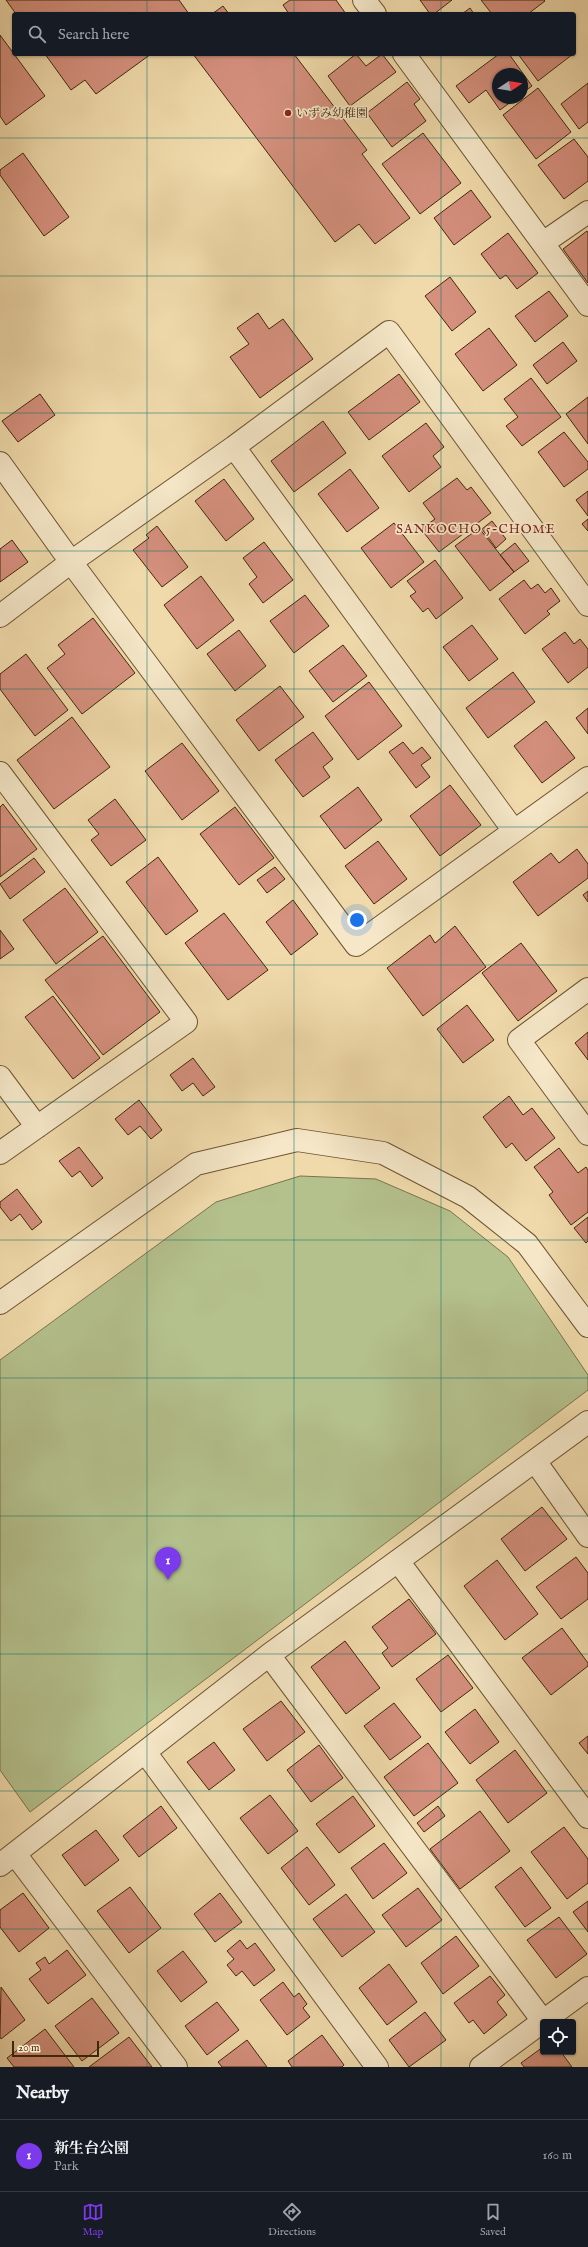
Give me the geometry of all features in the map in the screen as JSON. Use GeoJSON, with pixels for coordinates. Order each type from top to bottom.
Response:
{"type":"FeatureCollection","features":[{"type":"Feature","properties":{"kind":"street"},"geometry":{"type":"LineString","coordinates":[[364,0],[373,12]]}},
{"type":"Feature","properties":{"kind":"street"},"geometry":{"type":"LineString","coordinates":[[405,56],[588,305]]}},
{"type":"Feature","properties":{"kind":"street"},"geometry":{"type":"LineString","coordinates":[[543,243],[588,212]]}},
{"type":"Feature","properties":{"kind":"street"},"geometry":{"type":"LineString","coordinates":[[0,616],[70,562],[234,447],[388,332],[588,605]]}},
{"type":"Feature","properties":{"kind":"street"},"geometry":{"type":"LineString","coordinates":[[234,447],[514,831]]}},
{"type":"Feature","properties":{"kind":"street"},"geometry":{"type":"LineString","coordinates":[[0,463],[70,562],[356,945],[588,778]]}},
{"type":"Feature","properties":{"kind":"street"},"geometry":{"type":"LineString","coordinates":[[0,773],[186,1022],[0,1153]]}},
{"type":"Feature","properties":{"kind":"street"},"geometry":{"type":"LineString","coordinates":[[588,989],[519,1040],[588,1134]]}},
{"type":"Feature","properties":{"kind":"street"},"geometry":{"type":"LineString","coordinates":[[0,1077],[37,1127]]}},
{"type":"Feature","properties":{"kind":"street"},"geometry":{"type":"LineString","coordinates":[[0,1303],[196,1164],[297,1140],[383,1153],[468,1197],[527,1244],[588,1326]]}},
{"type":"Feature","properties":{"kind":"street"},"geometry":{"type":"LineString","coordinates":[[176,2067],[7,1859],[269,1655],[588,1422]]}},
{"type":"Feature","properties":{"kind":"street"},"geometry":{"type":"LineString","coordinates":[[535,1462],[588,1536]]}},
{"type":"Feature","properties":{"kind":"street"},"geometry":{"type":"LineString","coordinates":[[398,1561],[588,1817]]}},
{"type":"Feature","properties":{"kind":"street"},"geometry":{"type":"LineString","coordinates":[[269,1655],[542,2019]]}},
{"type":"Feature","properties":{"kind":"street"},"geometry":{"type":"LineString","coordinates":[[145,1752],[377,2067]]}},
{"type":"Feature","properties":{"kind":"street"},"geometry":{"type":"LineString","coordinates":[[546,2019],[588,1988]]}},
{"type":"Feature","properties":{"kind":"street"},"geometry":{"type":"LineString","coordinates":[[481,2067],[540,2023]]}},
{"type":"Feature","properties":{"kind":"green space"},"geometry":{"type":"Polygon","coordinates":[[[300,1176],[376,1179],[450,1211],[508,1257],[588,1375],[588,1390],[30,1812],[0,1770],[0,1360],[216,1202],[300,1176]]]}},
{"type":"Feature","properties":{"kind":"building"},"geometry":{"type":"Polygon","coordinates":[[[6,0],[179,0],[188,12],[15,12],[6,0]]]}},
{"type":"Feature","properties":{"kind":"building"},"geometry":{"type":"Polygon","coordinates":[[[290,0],[336,0],[345,12],[288,12],[283,5],[290,0]]]}},
{"type":"Feature","properties":{"kind":"building"},"geometry":{"type":"Polygon","coordinates":[[[420,0],[452,0],[437,12],[429,12],[420,0]]]}},
{"type":"Feature","properties":{"kind":"building"},"geometry":{"type":"Polygon","coordinates":[[[481,0],[545,1],[531,12],[490,12],[481,0]]]}},
{"type":"Feature","properties":{"kind":"building"},"geometry":{"type":"Polygon","coordinates":[[[223,6],[228,12],[215,12],[223,6]]]}},
{"type":"Feature","properties":{"kind":"building"},"geometry":{"type":"Polygon","coordinates":[[[470,8],[473,12],[465,12],[470,8]]]}},
{"type":"Feature","properties":{"kind":"building"},"geometry":{"type":"Polygon","coordinates":[[[0,35],[12,51],[12,56],[15,56],[45,96],[6,125],[0,116],[0,35]]]}},
{"type":"Feature","properties":{"kind":"building"},"geometry":{"type":"Polygon","coordinates":[[[46,56],[148,56],[96,94],[85,80],[71,90],[46,56]]]}},
{"type":"Feature","properties":{"kind":"building","name":"いずみ幼稚園"},"geometry":{"type":"Polygon","coordinates":[[[195,56],[296,56],[367,150],[362,154],[410,218],[375,244],[359,224],[335,242],[195,56]]]}},
{"type":"Feature","properties":{"kind":"building"},"geometry":{"type":"Polygon","coordinates":[[[353,56],[358,56],[366,66],[379,56],[384,56],[396,72],[350,106],[328,76],[353,56]]]}},
{"type":"Feature","properties":{"kind":"building"},"geometry":{"type":"Polygon","coordinates":[[[496,56],[510,56],[519,68],[492,68],[492,99],[486,90],[469,103],[456,86],[496,56]]]}},
{"type":"Feature","properties":{"kind":"building"},"geometry":{"type":"Polygon","coordinates":[[[519,56],[570,56],[538,81],[519,56]]]}},
{"type":"Feature","properties":{"kind":"building"},"geometry":{"type":"Polygon","coordinates":[[[528,80],[532,86],[528,89],[528,80]]]}},
{"type":"Feature","properties":{"kind":"building"},"geometry":{"type":"Polygon","coordinates":[[[407,82],[420,99],[414,104],[426,121],[392,147],[367,113],[407,82]]]}},
{"type":"Feature","properties":{"kind":"building"},"geometry":{"type":"Polygon","coordinates":[[[588,83],[588,122],[579,129],[561,104],[588,83]]]}},
{"type":"Feature","properties":{"kind":"building"},"geometry":{"type":"Polygon","coordinates":[[[538,88],[571,132],[536,159],[503,115],[517,104],[528,104],[528,96],[538,88]]]}},
{"type":"Feature","properties":{"kind":"building"},"geometry":{"type":"Polygon","coordinates":[[[496,104],[508,104],[500,110],[496,104]]]}},
{"type":"Feature","properties":{"kind":"building"},"geometry":{"type":"Polygon","coordinates":[[[423,133],[461,183],[420,214],[382,164],[423,133]]]}},
{"type":"Feature","properties":{"kind":"building"},"geometry":{"type":"Polygon","coordinates":[[[574,139],[588,157],[588,181],[564,199],[538,165],[574,139]]]}},
{"type":"Feature","properties":{"kind":"building"},"geometry":{"type":"Polygon","coordinates":[[[23,153],[69,217],[44,236],[0,175],[0,170],[23,153]]]}},
{"type":"Feature","properties":{"kind":"building"},"geometry":{"type":"Polygon","coordinates":[[[471,190],[491,217],[454,245],[434,218],[471,190]]]}},
{"type":"Feature","properties":{"kind":"building"},"geometry":{"type":"Polygon","coordinates":[[[587,231],[588,233],[588,283],[563,249],[587,231]]]}},
{"type":"Feature","properties":{"kind":"building"},"geometry":{"type":"Polygon","coordinates":[[[508,233],[538,273],[517,289],[506,275],[500,279],[481,254],[508,233]]]}},
{"type":"Feature","properties":{"kind":"building"},"geometry":{"type":"Polygon","coordinates":[[[450,277],[476,312],[452,331],[425,296],[450,277]]]}},
{"type":"Feature","properties":{"kind":"building"},"geometry":{"type":"Polygon","coordinates":[[[549,291],[568,316],[535,342],[515,316],[549,291]]]}},
{"type":"Feature","properties":{"kind":"building"},"geometry":{"type":"Polygon","coordinates":[[[258,313],[269,329],[283,319],[313,359],[260,398],[230,357],[249,344],[237,328],[258,313]]]}},
{"type":"Feature","properties":{"kind":"building"},"geometry":{"type":"Polygon","coordinates":[[[489,328],[517,365],[483,391],[455,354],[489,328]]]}},
{"type":"Feature","properties":{"kind":"building"},"geometry":{"type":"Polygon","coordinates":[[[563,342],[577,361],[547,384],[533,365],[563,342]]]}},
{"type":"Feature","properties":{"kind":"building"},"geometry":{"type":"Polygon","coordinates":[[[399,374],[420,402],[369,440],[348,412],[399,374]]]}},
{"type":"Feature","properties":{"kind":"building"},"geometry":{"type":"Polygon","coordinates":[[[531,378],[561,417],[522,446],[506,426],[518,417],[504,399],[531,378]]]}},
{"type":"Feature","properties":{"kind":"building"},"geometry":{"type":"Polygon","coordinates":[[[40,394],[55,415],[18,442],[2,421],[40,394]]]}},
{"type":"Feature","properties":{"kind":"building"},"geometry":{"type":"Polygon","coordinates":[[[588,397],[588,444],[566,414],[588,397]]]}},
{"type":"Feature","properties":{"kind":"building"},"geometry":{"type":"Polygon","coordinates":[[[323,421],[346,453],[294,492],[271,461],[323,421]]]}},
{"type":"Feature","properties":{"kind":"building"},"geometry":{"type":"Polygon","coordinates":[[[426,423],[444,447],[433,456],[441,467],[409,492],[382,456],[426,423]]]}},
{"type":"Feature","properties":{"kind":"building"},"geometry":{"type":"Polygon","coordinates":[[[564,432],[588,462],[588,469],[564,487],[538,452],[564,432]]]}},
{"type":"Feature","properties":{"kind":"building"},"geometry":{"type":"Polygon","coordinates":[[[350,469],[379,508],[347,532],[318,494],[350,469]]]}},
{"type":"Feature","properties":{"kind":"building"},"geometry":{"type":"Polygon","coordinates":[[[457,478],[467,490],[471,487],[491,513],[439,552],[421,529],[435,519],[423,503],[457,478]]]}},
{"type":"Feature","properties":{"kind":"building"},"geometry":{"type":"Polygon","coordinates":[[[224,479],[254,519],[226,541],[195,501],[224,479]]]}},
{"type":"Feature","properties":{"kind":"building"},"geometry":{"type":"Polygon","coordinates":[[[588,491],[588,516],[576,500],[588,491]]]}},
{"type":"Feature","properties":{"kind":"building"},"geometry":{"type":"Polygon","coordinates":[[[588,519],[588,531],[582,524],[588,519]]]}},
{"type":"Feature","properties":{"kind":"building"},"geometry":{"type":"Polygon","coordinates":[[[492,521],[506,539],[496,548],[482,529],[492,521]]]}},
{"type":"Feature","properties":{"kind":"building"},"geometry":{"type":"Polygon","coordinates":[[[394,523],[424,562],[391,588],[361,548],[394,523]]]}},
{"type":"Feature","properties":{"kind":"building"},"geometry":{"type":"Polygon","coordinates":[[[157,526],[188,567],[162,587],[133,550],[149,538],[146,535],[157,526]]]}},
{"type":"Feature","properties":{"kind":"building"},"geometry":{"type":"Polygon","coordinates":[[[479,528],[514,572],[490,591],[455,546],[479,528]]]}},
{"type":"Feature","properties":{"kind":"building"},"geometry":{"type":"Polygon","coordinates":[[[12,540],[28,562],[0,582],[0,549],[12,540]]]}},
{"type":"Feature","properties":{"kind":"building"},"geometry":{"type":"Polygon","coordinates":[[[264,542],[293,580],[263,603],[249,584],[257,577],[243,558],[264,542]]]}},
{"type":"Feature","properties":{"kind":"building"},"geometry":{"type":"Polygon","coordinates":[[[515,543],[529,561],[514,572],[500,555],[515,543]]]}},
{"type":"Feature","properties":{"kind":"building"},"geometry":{"type":"Polygon","coordinates":[[[435,560],[463,598],[436,619],[428,608],[423,612],[410,596],[416,592],[407,581],[435,560]]]}},
{"type":"Feature","properties":{"kind":"building"},"geometry":{"type":"Polygon","coordinates":[[[201,576],[234,620],[197,649],[164,605],[201,576]]]}},
{"type":"Feature","properties":{"kind":"building"},"geometry":{"type":"Polygon","coordinates":[[[524,580],[531,589],[538,584],[545,593],[551,588],[560,601],[547,611],[550,614],[525,634],[499,599],[524,580]]]}},
{"type":"Feature","properties":{"kind":"building"},"geometry":{"type":"Polygon","coordinates":[[[305,595],[329,626],[294,653],[270,621],[305,595]]]}},
{"type":"Feature","properties":{"kind":"building"},"geometry":{"type":"Polygon","coordinates":[[[93,618],[135,673],[82,714],[47,668],[65,654],[58,645],[93,618]]]}},
{"type":"Feature","properties":{"kind":"building"},"geometry":{"type":"Polygon","coordinates":[[[472,625],[498,659],[469,681],[443,647],[472,625]]]}},
{"type":"Feature","properties":{"kind":"building"},"geometry":{"type":"Polygon","coordinates":[[[239,630],[266,666],[235,691],[207,654],[239,630]]]}},
{"type":"Feature","properties":{"kind":"building"},"geometry":{"type":"Polygon","coordinates":[[[565,632],[574,644],[580,639],[588,649],[588,667],[568,683],[542,649],[565,632]]]}},
{"type":"Feature","properties":{"kind":"building"},"geometry":{"type":"Polygon","coordinates":[[[343,645],[367,676],[333,702],[309,671],[343,645]]]}},
{"type":"Feature","properties":{"kind":"building"},"geometry":{"type":"Polygon","coordinates":[[[26,654],[68,710],[35,736],[0,689],[0,674],[26,654]]]}},
{"type":"Feature","properties":{"kind":"building"},"geometry":{"type":"Polygon","coordinates":[[[513,672],[535,702],[488,738],[466,708],[513,672]]]}},
{"type":"Feature","properties":{"kind":"building"},"geometry":{"type":"Polygon","coordinates":[[[369,682],[402,726],[358,760],[325,716],[369,682]]]}},
{"type":"Feature","properties":{"kind":"building"},"geometry":{"type":"Polygon","coordinates":[[[280,686],[304,717],[259,751],[236,720],[280,686]]]}},
{"type":"Feature","properties":{"kind":"building"},"geometry":{"type":"Polygon","coordinates":[[[588,708],[588,734],[576,718],[588,708]]]}},
{"type":"Feature","properties":{"kind":"building"},"geometry":{"type":"Polygon","coordinates":[[[72,717],[110,767],[54,809],[17,760],[72,717]]]}},
{"type":"Feature","properties":{"kind":"building"},"geometry":{"type":"Polygon","coordinates":[[[546,721],[575,758],[542,783],[514,746],[546,721]]]}},
{"type":"Feature","properties":{"kind":"building"},"geometry":{"type":"Polygon","coordinates":[[[313,732],[333,759],[323,767],[330,777],[303,797],[275,760],[313,732]]]}},
{"type":"Feature","properties":{"kind":"building"},"geometry":{"type":"Polygon","coordinates":[[[403,742],[413,754],[422,747],[431,758],[421,765],[430,777],[416,788],[389,752],[403,742]]]}},
{"type":"Feature","properties":{"kind":"building"},"geometry":{"type":"Polygon","coordinates":[[[182,743],[219,791],[182,820],[145,771],[182,743]]]}},
{"type":"Feature","properties":{"kind":"building"},"geometry":{"type":"Polygon","coordinates":[[[450,785],[481,825],[440,856],[410,816],[450,785]]]}},
{"type":"Feature","properties":{"kind":"building"},"geometry":{"type":"Polygon","coordinates":[[[358,787],[382,820],[345,849],[320,816],[358,787]]]}},
{"type":"Feature","properties":{"kind":"building"},"geometry":{"type":"Polygon","coordinates":[[[115,799],[146,840],[111,866],[91,840],[99,834],[88,820],[115,799]]]}},
{"type":"Feature","properties":{"kind":"building"},"geometry":{"type":"Polygon","coordinates":[[[3,804],[37,849],[0,877],[0,807],[3,804]]]}},
{"type":"Feature","properties":{"kind":"building"},"geometry":{"type":"Polygon","coordinates":[[[235,807],[274,858],[239,885],[200,834],[235,807]]]}},
{"type":"Feature","properties":{"kind":"building"},"geometry":{"type":"Polygon","coordinates":[[[378,841],[407,879],[374,904],[345,866],[378,841]]]}},
{"type":"Feature","properties":{"kind":"building"},"geometry":{"type":"Polygon","coordinates":[[[577,849],[588,864],[588,878],[538,916],[513,882],[551,853],[559,863],[577,849]]]}},
{"type":"Feature","properties":{"kind":"building"},"geometry":{"type":"Polygon","coordinates":[[[158,857],[198,911],[166,935],[126,882],[158,857]]]}},
{"type":"Feature","properties":{"kind":"building"},"geometry":{"type":"Polygon","coordinates":[[[34,858],[45,872],[10,899],[0,884],[34,858]]]}},
{"type":"Feature","properties":{"kind":"building"},"geometry":{"type":"Polygon","coordinates":[[[275,867],[285,879],[267,893],[257,880],[275,867]]]}},
{"type":"Feature","properties":{"kind":"building"},"geometry":{"type":"Polygon","coordinates":[[[65,888],[98,932],[56,964],[23,920],[65,888]]]}},
{"type":"Feature","properties":{"kind":"building"},"geometry":{"type":"Polygon","coordinates":[[[588,891],[588,902],[583,895],[588,891]]]}},
{"type":"Feature","properties":{"kind":"building"},"geometry":{"type":"Polygon","coordinates":[[[293,900],[318,934],[291,955],[266,922],[293,900]]]}},
{"type":"Feature","properties":{"kind":"building"},"geometry":{"type":"Polygon","coordinates":[[[224,913],[268,970],[228,1000],[185,943],[224,913]]]}},
{"type":"Feature","properties":{"kind":"building"},"geometry":{"type":"Polygon","coordinates":[[[455,926],[486,967],[423,1016],[387,968],[430,935],[435,943],[455,926]]]}},
{"type":"Feature","properties":{"kind":"building"},"geometry":{"type":"Polygon","coordinates":[[[0,930],[14,949],[0,959],[0,930]]]}},
{"type":"Feature","properties":{"kind":"building"},"geometry":{"type":"Polygon","coordinates":[[[103,936],[160,1012],[103,1055],[45,980],[103,936]]]}},
{"type":"Feature","properties":{"kind":"building"},"geometry":{"type":"Polygon","coordinates":[[[521,943],[557,991],[518,1021],[482,973],[521,943]]]}},
{"type":"Feature","properties":{"kind":"building"},"geometry":{"type":"Polygon","coordinates":[[[53,996],[100,1058],[73,1079],[25,1017],[53,996]]]}},
{"type":"Feature","properties":{"kind":"building"},"geometry":{"type":"Polygon","coordinates":[[[467,1005],[494,1040],[463,1063],[437,1029],[467,1005]]]}},
{"type":"Feature","properties":{"kind":"building"},"geometry":{"type":"Polygon","coordinates":[[[588,1032],[588,1060],[575,1043],[588,1032]]]}},
{"type":"Feature","properties":{"kind":"building"},"geometry":{"type":"Polygon","coordinates":[[[193,1058],[215,1087],[203,1096],[193,1083],[182,1091],[170,1075],[193,1058]]]}},
{"type":"Feature","properties":{"kind":"building"},"geometry":{"type":"Polygon","coordinates":[[[509,1096],[523,1115],[532,1108],[555,1138],[526,1161],[512,1143],[506,1148],[483,1117],[509,1096]]]}},
{"type":"Feature","properties":{"kind":"building"},"geometry":{"type":"Polygon","coordinates":[[[139,1100],[162,1130],[151,1139],[140,1126],[128,1135],[115,1119],[139,1100]]]}},
{"type":"Feature","properties":{"kind":"building"},"geometry":{"type":"Polygon","coordinates":[[[79,1147],[103,1178],[92,1187],[80,1171],[72,1177],[59,1161],[79,1147]]]}},
{"type":"Feature","properties":{"kind":"building"},"geometry":{"type":"Polygon","coordinates":[[[559,1148],[578,1173],[586,1167],[588,1170],[588,1212],[571,1225],[549,1195],[553,1192],[534,1167],[559,1148]]]}},
{"type":"Feature","properties":{"kind":"building"},"geometry":{"type":"Polygon","coordinates":[[[17,1189],[42,1222],[32,1230],[20,1214],[11,1221],[0,1207],[0,1202],[17,1189]]]}},
{"type":"Feature","properties":{"kind":"building"},"geometry":{"type":"Polygon","coordinates":[[[588,1217],[588,1241],[586,1243],[574,1228],[588,1217]]]}},
{"type":"Feature","properties":{"kind":"building"},"geometry":{"type":"Polygon","coordinates":[[[542,1507],[567,1539],[525,1571],[501,1539],[542,1507]]]}},
{"type":"Feature","properties":{"kind":"building"},"geometry":{"type":"Polygon","coordinates":[[[576,1557],[588,1573],[588,1599],[561,1619],[536,1587],[576,1557]]]}},
{"type":"Feature","properties":{"kind":"building"},"geometry":{"type":"Polygon","coordinates":[[[497,1560],[538,1614],[505,1640],[464,1586],[497,1560]]]}},
{"type":"Feature","properties":{"kind":"building"},"geometry":{"type":"Polygon","coordinates":[[[409,1599],[436,1634],[392,1667],[382,1653],[388,1648],[372,1627],[409,1599]]]}},
{"type":"Feature","properties":{"kind":"building"},"geometry":{"type":"Polygon","coordinates":[[[562,1628],[588,1663],[588,1666],[551,1695],[522,1658],[562,1628]]]}},
{"type":"Feature","properties":{"kind":"building"},"geometry":{"type":"Polygon","coordinates":[[[345,1641],[380,1688],[346,1714],[311,1667],[345,1641]]]}},
{"type":"Feature","properties":{"kind":"building"},"geometry":{"type":"Polygon","coordinates":[[[448,1655],[473,1688],[441,1712],[416,1679],[448,1655]]]}},
{"type":"Feature","properties":{"kind":"building"},"geometry":{"type":"Polygon","coordinates":[[[281,1701],[305,1732],[267,1761],[243,1729],[281,1701]]]}},
{"type":"Feature","properties":{"kind":"building"},"geometry":{"type":"Polygon","coordinates":[[[394,1703],[421,1737],[390,1760],[364,1726],[394,1703]]]}},
{"type":"Feature","properties":{"kind":"building"},"geometry":{"type":"Polygon","coordinates":[[[475,1709],[499,1742],[470,1764],[445,1732],[475,1709]]]}},
{"type":"Feature","properties":{"kind":"building"},"geometry":{"type":"Polygon","coordinates":[[[588,1736],[588,1754],[579,1743],[588,1736]]]}},
{"type":"Feature","properties":{"kind":"building"},"geometry":{"type":"Polygon","coordinates":[[[214,1742],[235,1770],[209,1790],[187,1762],[214,1742]]]}},
{"type":"Feature","properties":{"kind":"building"},"geometry":{"type":"Polygon","coordinates":[[[428,1743],[458,1783],[414,1816],[384,1777],[428,1743]]]}},
{"type":"Feature","properties":{"kind":"building"},"geometry":{"type":"Polygon","coordinates":[[[319,1745],[343,1778],[311,1802],[287,1770],[319,1745]]]}},
{"type":"Feature","properties":{"kind":"building"},"geometry":{"type":"Polygon","coordinates":[[[515,1750],[547,1793],[508,1823],[476,1780],[515,1750]]]}},
{"type":"Feature","properties":{"kind":"building"},"geometry":{"type":"Polygon","coordinates":[[[270,1795],[298,1831],[268,1854],[240,1818],[270,1795]]]}},
{"type":"Feature","properties":{"kind":"building"},"geometry":{"type":"Polygon","coordinates":[[[353,1796],[375,1826],[339,1853],[316,1824],[353,1796]]]}},
{"type":"Feature","properties":{"kind":"building"},"geometry":{"type":"Polygon","coordinates":[[[161,1806],[177,1828],[139,1857],[123,1836],[161,1806]]]}},
{"type":"Feature","properties":{"kind":"building"},"geometry":{"type":"Polygon","coordinates":[[[438,1806],[445,1816],[424,1832],[417,1823],[438,1806]]]}},
{"type":"Feature","properties":{"kind":"building"},"geometry":{"type":"Polygon","coordinates":[[[480,1811],[510,1851],[460,1889],[430,1849],[480,1811]]]}},
{"type":"Feature","properties":{"kind":"building"},"geometry":{"type":"Polygon","coordinates":[[[564,1827],[588,1859],[588,1883],[567,1899],[531,1852],[564,1827]]]}},
{"type":"Feature","properties":{"kind":"building"},"geometry":{"type":"Polygon","coordinates":[[[96,1830],[119,1860],[85,1886],[62,1855],[96,1830]]]}},
{"type":"Feature","properties":{"kind":"building"},"geometry":{"type":"Polygon","coordinates":[[[384,1843],[407,1873],[373,1899],[351,1868],[384,1843]]]}},
{"type":"Feature","properties":{"kind":"building"},"geometry":{"type":"Polygon","coordinates":[[[307,1847],[335,1885],[309,1905],[281,1868],[307,1847]]]}},
{"type":"Feature","properties":{"kind":"building"},"geometry":{"type":"Polygon","coordinates":[[[521,1867],[551,1908],[525,1927],[495,1887],[521,1867]]]}},
{"type":"Feature","properties":{"kind":"building"},"geometry":{"type":"Polygon","coordinates":[[[130,1887],[161,1928],[129,1953],[97,1911],[130,1887]]]}},
{"type":"Feature","properties":{"kind":"building"},"geometry":{"type":"Polygon","coordinates":[[[418,1888],[442,1920],[406,1947],[382,1915],[418,1888]]]}},
{"type":"Feature","properties":{"kind":"building"},"geometry":{"type":"Polygon","coordinates":[[[23,1893],[49,1928],[19,1952],[0,1927],[0,1910],[23,1893]]]}},
{"type":"Feature","properties":{"kind":"building"},"geometry":{"type":"Polygon","coordinates":[[[220,1893],[242,1922],[215,1942],[194,1914],[220,1893]]]}},
{"type":"Feature","properties":{"kind":"building"},"geometry":{"type":"Polygon","coordinates":[[[346,1894],[375,1932],[342,1957],[313,1919],[346,1894]]]}},
{"type":"Feature","properties":{"kind":"building"},"geometry":{"type":"Polygon","coordinates":[[[588,1901],[588,1932],[573,1912],[588,1901]]]}},
{"type":"Feature","properties":{"kind":"building"},"geometry":{"type":"Polygon","coordinates":[[[559,1917],[587,1954],[556,1978],[527,1940],[559,1917]]]}},
{"type":"Feature","properties":{"kind":"building"},"geometry":{"type":"Polygon","coordinates":[[[456,1936],[479,1966],[443,1994],[421,1963],[456,1936]]]}},
{"type":"Feature","properties":{"kind":"building"},"geometry":{"type":"Polygon","coordinates":[[[240,1940],[247,1949],[255,1943],[275,1970],[254,1986],[242,1971],[236,1976],[227,1965],[234,1959],[227,1951],[240,1940]]]}},
{"type":"Feature","properties":{"kind":"building"},"geometry":{"type":"Polygon","coordinates":[[[67,1950],[86,1975],[48,2004],[29,1979],[41,1970],[36,1963],[45,1957],[49,1964],[67,1950]]]}},
{"type":"Feature","properties":{"kind":"building"},"geometry":{"type":"Polygon","coordinates":[[[183,1951],[207,1982],[181,2002],[157,1971],[183,1951]]]}},
{"type":"Feature","properties":{"kind":"building"},"geometry":{"type":"Polygon","coordinates":[[[389,1964],[417,2002],[387,2025],[359,1988],[389,1964]]]}},
{"type":"Feature","properties":{"kind":"building"},"geometry":{"type":"Polygon","coordinates":[[[490,1976],[505,1995],[497,2002],[507,2015],[484,2034],[473,2020],[469,2023],[454,2003],[490,1976]]]}},
{"type":"Feature","properties":{"kind":"building"},"geometry":{"type":"Polygon","coordinates":[[[283,1982],[294,1997],[299,1993],[307,2004],[303,2008],[310,2017],[287,2035],[260,2000],[283,1982]]]}},
{"type":"Feature","properties":{"kind":"building"},"geometry":{"type":"Polygon","coordinates":[[[1,1987],[25,2020],[1,2039],[0,2037],[1,1987]]]}},
{"type":"Feature","properties":{"kind":"building"},"geometry":{"type":"Polygon","coordinates":[[[92,1998],[119,2033],[82,2061],[55,2026],[92,1998]]]}},
{"type":"Feature","properties":{"kind":"building"},"geometry":{"type":"Polygon","coordinates":[[[217,2002],[239,2030],[207,2055],[185,2026],[217,2002]]]}},
{"type":"Feature","properties":{"kind":"building"},"geometry":{"type":"Polygon","coordinates":[[[425,2012],[446,2040],[409,2067],[389,2040],[425,2012]]]}},
{"type":"Feature","properties":{"kind":"building"},"geometry":{"type":"Polygon","coordinates":[[[45,2029],[74,2067],[14,2067],[7,2058],[45,2029]]]}},
{"type":"Feature","properties":{"kind":"building"},"geometry":{"type":"Polygon","coordinates":[[[322,2035],[344,2065],[342,2067],[292,2067],[288,2061],[322,2035]]]}},
{"type":"Feature","properties":{"kind":"building"},"geometry":{"type":"Polygon","coordinates":[[[129,2037],[152,2067],[89,2067],[129,2037]]]}},
{"type":"Feature","properties":{"kind":"building"},"geometry":{"type":"Polygon","coordinates":[[[247,2040],[267,2067],[222,2067],[218,2062],[247,2040]]]}},
{"type":"Feature","properties":{"kind":"building"},"geometry":{"type":"Polygon","coordinates":[[[540,2049],[540,2055],[563,2055],[572,2067],[524,2067],[521,2063],[540,2049]]]}},
{"type":"Feature","properties":{"kind":"place","name":"いずみ幼稚園"},"geometry":{"type":"Point","coordinates":[288,113]}},
{"type":"Feature","properties":{"kind":"place","name":"新生台公園"},"geometry":{"type":"Point","coordinates":[168,1580]}},
{"type":"Feature","properties":{"kind":"district","name":"SANKOCHO 5-CHOME"},"geometry":{"type":"Point","coordinates":[476,528]}}]}
